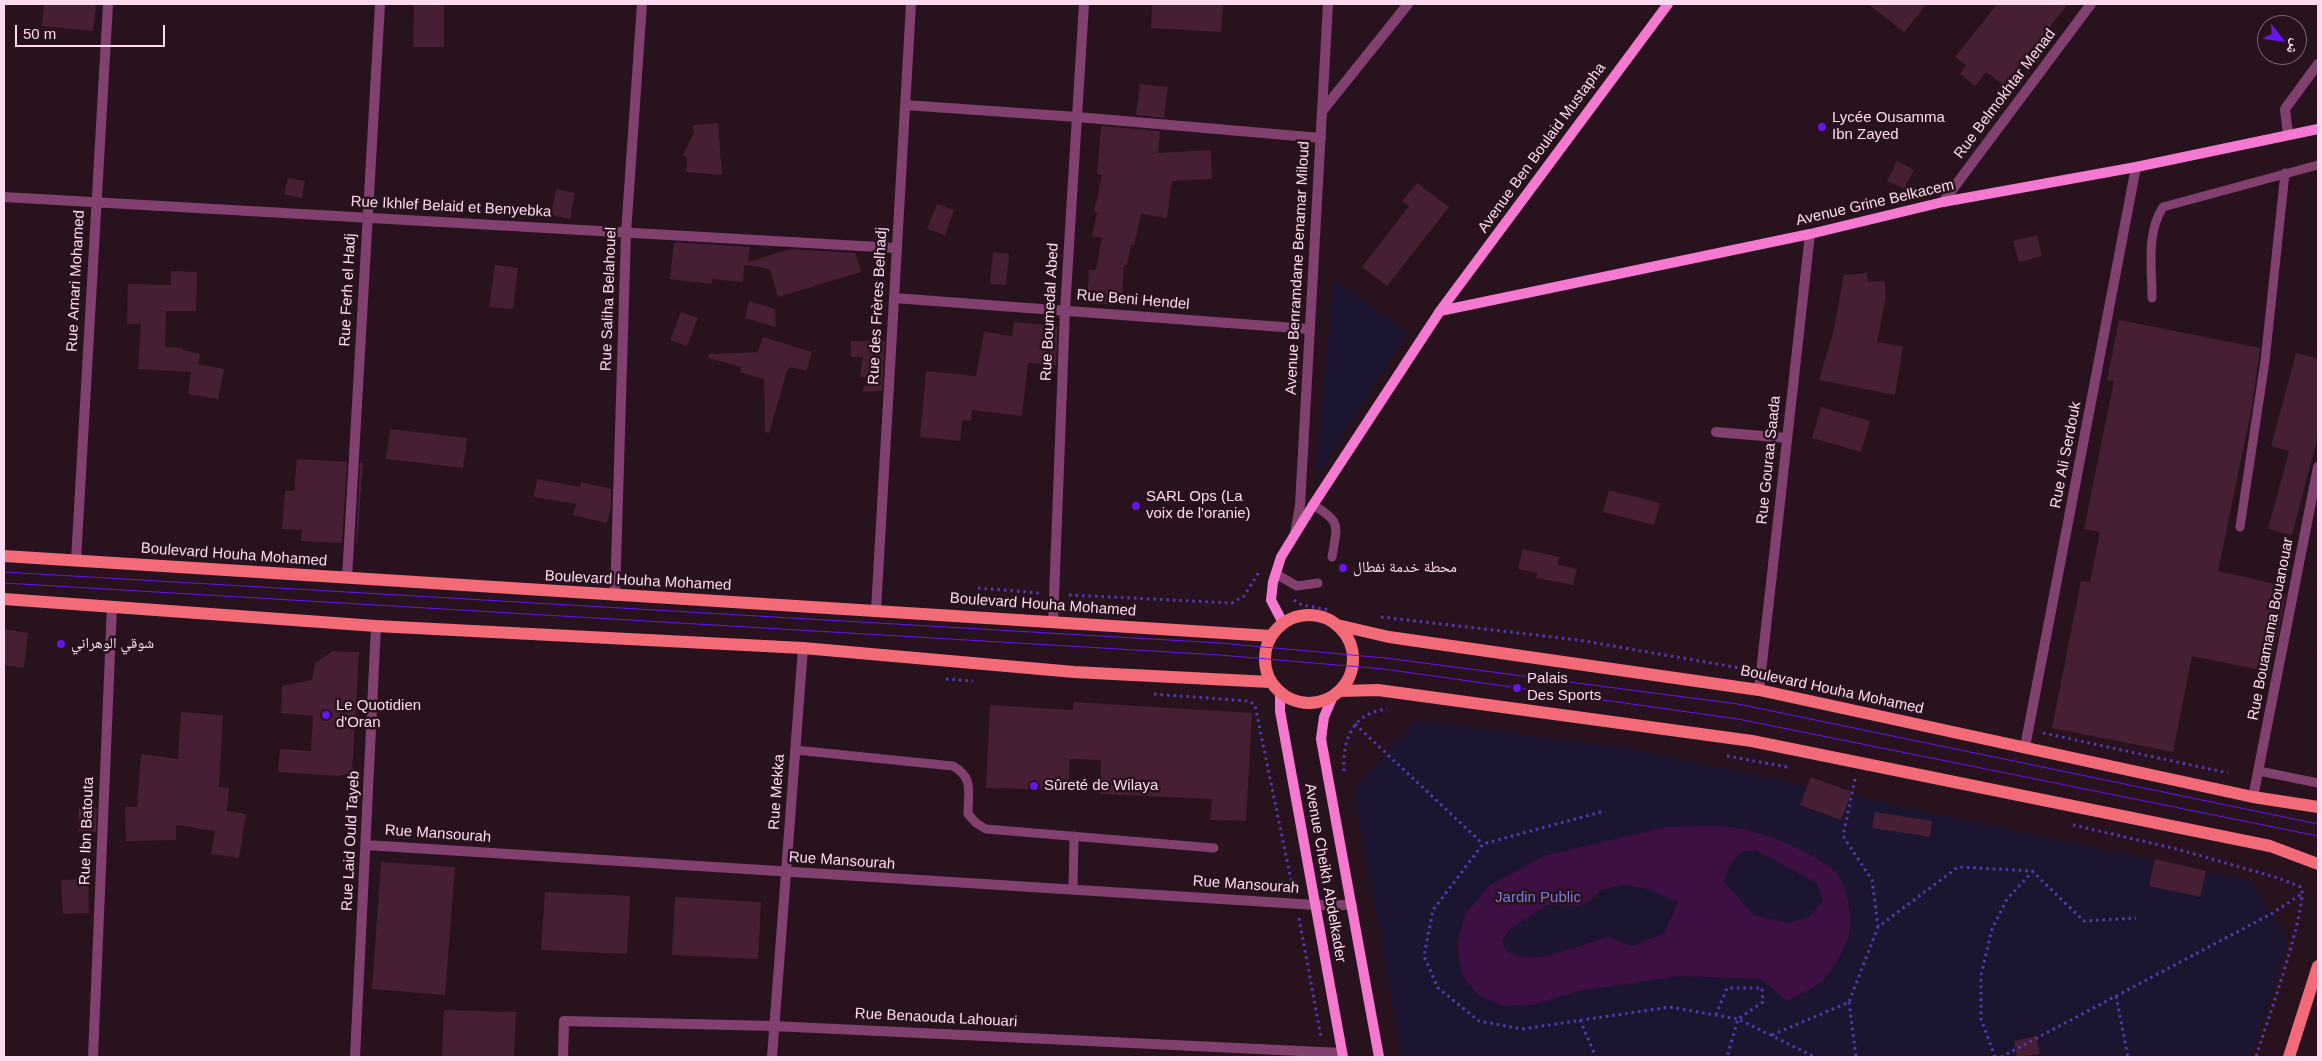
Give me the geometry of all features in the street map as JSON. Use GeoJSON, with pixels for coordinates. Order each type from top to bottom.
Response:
{"type":"FeatureCollection","features":[{"type":"Feature","properties":{"kind":"main road","name":"Avenue Ben Boulaid Mustapha"},"geometry":{"type":"LineString","coordinates":[[1283,624],[1274,607],[1271,595],[1276,574],[1281,557],[1313,504],[1440,311],[1664,5]]}},
{"type":"Feature","properties":{"kind":"main road","name":"Avenue Grine Belkacem"},"geometry":{"type":"LineString","coordinates":[[1440,311],[1810,234],[1944,202],[2136,167],[2318,129]]}},
{"type":"Feature","properties":{"kind":"main road","name":"Boulevard Houha Mohamed"},"geometry":{"type":"LineString","coordinates":[[4,556],[1271,636]]}},
{"type":"Feature","properties":{"kind":"main road"},"geometry":{"type":"LineString","coordinates":[[4,599],[376,626],[803,648],[1074,672],[1270,682]]}},
{"type":"Feature","properties":{"kind":"main road"},"geometry":{"type":"LineString","coordinates":[[1336,694],[1350,676],[1353,655],[1350,641],[1337,625],[1322,617],[1303,615],[1283,624],[1271,636],[1266,649],[1265,660],[1270,682],[1280,694],[1292,701],[1306,704],[1320,702],[1336,694],[1378,690],[1752,741],[2270,846],[2318,864]]}},
{"type":"Feature","properties":{"kind":"main road","name":"Boulevard Houha Mohamed"},"geometry":{"type":"LineString","coordinates":[[1337,625],[1390,637],[1759,690],[2253,797],[2318,807]]}},
{"type":"Feature","properties":{"kind":"main road","name":"Avenue Cheikh Abdelkader"},"geometry":{"type":"LineString","coordinates":[[1280,694],[1280,711],[1343,1055]]}},
{"type":"Feature","properties":{"kind":"main road","name":"Avenue Cheikh Abdelkader"},"geometry":{"type":"LineString","coordinates":[[1336,694],[1324,717],[1321,740],[1379,1057]]}},
{"type":"Feature","properties":{"kind":"main road"},"geometry":{"type":"LineString","coordinates":[[2288,1057],[2318,966]]}},
{"type":"Feature","properties":{"kind":"street","name":"Rue Amari Mohamed"},"geometry":{"type":"LineString","coordinates":[[76,560],[108,4]]}},
{"type":"Feature","properties":{"kind":"street","name":"Rue Ferh el Hadj"},"geometry":{"type":"LineString","coordinates":[[347,578],[380,4]]}},
{"type":"Feature","properties":{"kind":"street","name":"Rue Saliha Belahouel"},"geometry":{"type":"LineString","coordinates":[[615,596],[626,233],[642,4]]}},
{"type":"Feature","properties":{"kind":"street","name":"Rue des Frères Belhadj"},"geometry":{"type":"LineString","coordinates":[[876,610],[911,4]]}},
{"type":"Feature","properties":{"kind":"street","name":"Rue Boumedal Abed"},"geometry":{"type":"LineString","coordinates":[[1053,623],[1065,310],[1084,4]]}},
{"type":"Feature","properties":{"kind":"street","name":"Avenue Benramdane Benamar Miloud"},"geometry":{"type":"LineString","coordinates":[[1295,534],[1300,505],[1328,4]]}},
{"type":"Feature","properties":{"kind":"street"},"geometry":{"type":"LineString","coordinates":[[1323,110],[1408,4]]}},
{"type":"Feature","properties":{"kind":"street","name":"Rue Belmokhtar Menad"},"geometry":{"type":"LineString","coordinates":[[1944,202],[2088,5]]}},
{"type":"Feature","properties":{"kind":"street"},"geometry":{"type":"LineString","coordinates":[[2288,134],[2285,109],[2318,64]]}},
{"type":"Feature","properties":{"kind":"street"},"geometry":{"type":"LineString","coordinates":[[905,105],[1077,117],[1321,138]]}},
{"type":"Feature","properties":{"kind":"street","name":"Rue Ali Serdouk"},"geometry":{"type":"LineString","coordinates":[[2025,748],[2136,167]]}},
{"type":"Feature","properties":{"kind":"street","name":"Rue Ikhlef Belaid et Benyebka"},"geometry":{"type":"LineString","coordinates":[[4,196],[896,248]]}},
{"type":"Feature","properties":{"kind":"street","name":"Rue Gouraa Saada"},"geometry":{"type":"LineString","coordinates":[[1759,690],[1810,234]]}},
{"type":"Feature","properties":{"kind":"street","name":"Rue Beni Hendel"},"geometry":{"type":"LineString","coordinates":[[894,298],[1309,329]]}},
{"type":"Feature","properties":{"kind":"street"},"geometry":{"type":"LineString","coordinates":[[1716,432],[1787,438]]}},
{"type":"Feature","properties":{"kind":"street","name":"Rue Bouamama Bouanouar"},"geometry":{"type":"LineString","coordinates":[[2253,797],[2318,467]]}},
{"type":"Feature","properties":{"kind":"street","name":"Rue Ibn Batouta"},"geometry":{"type":"LineString","coordinates":[[93,1057],[112,606]]}},
{"type":"Feature","properties":{"kind":"street","name":"Rue Laid Ould Tayeb"},"geometry":{"type":"LineString","coordinates":[[355,1057],[376,626]]}},
{"type":"Feature","properties":{"kind":"street","name":"Rue Mekka"},"geometry":{"type":"LineString","coordinates":[[772,1057],[803,648]]}},
{"type":"Feature","properties":{"kind":"street","name":"Rue Mansourah"},"geometry":{"type":"LineString","coordinates":[[366,844],[1316,905],[1352,905]]}},
{"type":"Feature","properties":{"kind":"street","name":"Rue Benaouda Lahouari"},"geometry":{"type":"LineString","coordinates":[[563,1057],[564,1021],[773,1026],[1324,1052],[1343,1055]]}},
{"type":"Feature","properties":{"kind":"lane"},"geometry":{"type":"LineString","coordinates":[[2152,298],[2152,240],[2155,219],[2163,206],[2318,165]]}},
{"type":"Feature","properties":{"kind":"lane"},"geometry":{"type":"LineString","coordinates":[[2240,527],[2265,361],[2285,173]]}},
{"type":"Feature","properties":{"kind":"lane"},"geometry":{"type":"LineString","coordinates":[[1313,504],[1333,517],[1336,524],[1332,557]]}},
{"type":"Feature","properties":{"kind":"lane"},"geometry":{"type":"LineString","coordinates":[[1276,574],[1290,583],[1306,586],[1318,584]]}},
{"type":"Feature","properties":{"kind":"lane"},"geometry":{"type":"LineString","coordinates":[[795,750],[953,766],[964,772],[968,781],[968,814],[986,829],[1214,848]]}},
{"type":"Feature","properties":{"kind":"lane"},"geometry":{"type":"LineString","coordinates":[[2258,776],[2318,783]]}},
{"type":"Feature","properties":{"kind":"lane"},"geometry":{"type":"LineString","coordinates":[[1074,836],[1074,890]]}},
{"type":"Feature","properties":{"kind":"path"},"geometry":{"type":"LineString","coordinates":[[978,588],[1054,594],[1232,603],[1244,596],[1263,565]]}},
{"type":"Feature","properties":{"kind":"path"},"geometry":{"type":"LineString","coordinates":[[1290,583],[1292,597],[1298,604],[1334,611]]}},
{"type":"Feature","properties":{"kind":"path"},"geometry":{"type":"LineString","coordinates":[[1373,616],[1578,640],[1790,678]]}},
{"type":"Feature","properties":{"kind":"path"},"geometry":{"type":"LineString","coordinates":[[1234,700],[1249,701],[1255,705],[1296,903],[1324,1052]]}},
{"type":"Feature","properties":{"kind":"path"},"geometry":{"type":"LineString","coordinates":[[1344,775],[1346,743],[1355,724],[1362,716],[1371,712],[1392,708]]}},
{"type":"Feature","properties":{"kind":"path"},"geometry":{"type":"LineString","coordinates":[[1355,724],[1483,844]]}},
{"type":"Feature","properties":{"kind":"path"},"geometry":{"type":"LineString","coordinates":[[2072,739],[2258,776]]}},
{"type":"Feature","properties":{"kind":"path"},"geometry":{"type":"LineString","coordinates":[[1855,779],[1843,836],[1872,880],[1878,927],[1849,1002],[1856,1057]]}},
{"type":"Feature","properties":{"kind":"path"},"geometry":{"type":"LineString","coordinates":[[1600,812],[1483,844],[1433,910],[1424,956],[1438,988],[1479,1021],[1522,1029],[1670,1007],[1738,1019],[1815,1057]]}},
{"type":"Feature","properties":{"kind":"path"},"geometry":{"type":"LineString","coordinates":[[2066,823],[2177,849],[2297,884],[2303,892],[2293,938],[2256,1057]]}},
{"type":"Feature","properties":{"kind":"path"},"geometry":{"type":"LineString","coordinates":[[1878,927],[1958,867],[2032,871],[2084,921],[2136,918]]}},
{"type":"Feature","properties":{"kind":"path"},"geometry":{"type":"LineString","coordinates":[[1995,1057],[1981,1018],[1981,975],[1992,929],[2007,899],[2032,871]]}},
{"type":"Feature","properties":{"kind":"path"},"geometry":{"type":"LineString","coordinates":[[2001,1057],[2271,914],[2303,892]]}},
{"type":"Feature","properties":{"kind":"path"},"geometry":{"type":"LineString","coordinates":[[1716,1015],[1727,988],[1762,988],[1763,1002],[1738,1019],[1727,1057]]}},
{"type":"Feature","properties":{"kind":"path"},"geometry":{"type":"LineString","coordinates":[[2116,996],[2128,1057]]}},
{"type":"Feature","properties":{"kind":"path"},"geometry":{"type":"LineString","coordinates":[[1772,1036],[1849,1002]]}},
{"type":"Feature","properties":{"kind":"path"},"geometry":{"type":"LineString","coordinates":[[1580,1020],[1596,1057]]}},
{"type":"Feature","properties":{"kind":"green space"},"geometry":{"type":"Polygon","coordinates":[[[1333,278],[1407,333],[1316,478],[1333,278]]]}},
{"type":"Feature","properties":{"kind":"green space","name":"Jardin Public"},"geometry":{"type":"Polygon","coordinates":[[[1416,720],[1633,749],[2251,881],[2288,943],[2251,1057],[1402,1057],[1353,790],[1416,720]]]}},
{"type":"Feature","properties":{"kind":"shaded area"},"geometry":{"type":"Polygon","coordinates":[[[1723,826],[1744,829],[1771,837],[1797,848],[1821,861],[1838,875],[1849,904],[1849,935],[1835,965],[1823,980],[1808,991],[1786,1001],[1762,979],[1679,976],[1578,991],[1532,1005],[1503,1006],[1478,995],[1462,975],[1457,946],[1465,914],[1490,885],[1544,856],[1666,827],[1723,826]],[[1755,850],[1741,852],[1731,863],[1724,882],[1754,915],[1788,923],[1809,917],[1823,901],[1817,883],[1755,850]],[[1625,885],[1601,890],[1590,901],[1578,906],[1547,905],[1509,930],[1502,940],[1506,951],[1524,958],[1548,956],[1608,937],[1632,946],[1664,933],[1678,902],[1648,889],[1625,885]]]}},
{"type":"Feature","properties":{"kind":"building"},"geometry":{"type":"Polygon","coordinates":[[[44,4],[96,4],[93,31],[42,26],[44,4]]]}},
{"type":"Feature","properties":{"kind":"building"},"geometry":{"type":"Polygon","coordinates":[[[414,4],[444,4],[444,47],[413,47],[414,4]]]}},
{"type":"Feature","properties":{"kind":"building"},"geometry":{"type":"Polygon","coordinates":[[[1152,4],[1223,4],[1221,32],[1151,28],[1152,4]]]}},
{"type":"Feature","properties":{"kind":"building"},"geometry":{"type":"Polygon","coordinates":[[[1868,4],[1927,4],[1904,32],[1868,4]]]}},
{"type":"Feature","properties":{"kind":"building"},"geometry":{"type":"Polygon","coordinates":[[[1997,4],[2068,4],[2003,85],[1986,72],[1975,86],[1960,74],[1966,65],[1955,57],[1997,4]]]}},
{"type":"Feature","properties":{"kind":"building"},"geometry":{"type":"Polygon","coordinates":[[[1140,84],[1168,87],[1164,118],[1136,115],[1140,84]]]}},
{"type":"Feature","properties":{"kind":"building"},"geometry":{"type":"Polygon","coordinates":[[[718,123],[722,175],[686,172],[687,158],[683,155],[694,133],[693,125],[718,123]]]}},
{"type":"Feature","properties":{"kind":"building"},"geometry":{"type":"Polygon","coordinates":[[[1101,126],[1160,131],[1158,153],[1211,150],[1212,179],[1172,181],[1167,218],[1141,214],[1134,245],[1131,245],[1127,265],[1124,265],[1122,305],[1087,303],[1089,270],[1096,270],[1102,238],[1092,236],[1097,212],[1094,212],[1102,175],[1097,174],[1101,126]]]}},
{"type":"Feature","properties":{"kind":"building"},"geometry":{"type":"Polygon","coordinates":[[[1897,161],[1914,170],[1904,189],[1887,181],[1897,161]]]}},
{"type":"Feature","properties":{"kind":"building"},"geometry":{"type":"Polygon","coordinates":[[[288,178],[305,181],[302,198],[284,194],[288,178]]]}},
{"type":"Feature","properties":{"kind":"building"},"geometry":{"type":"Polygon","coordinates":[[[1417,183],[1449,207],[1387,286],[1362,267],[1409,206],[1402,201],[1417,183]]]}},
{"type":"Feature","properties":{"kind":"building"},"geometry":{"type":"Polygon","coordinates":[[[556,189],[575,193],[570,219],[551,215],[556,189]]]}},
{"type":"Feature","properties":{"kind":"building"},"geometry":{"type":"Polygon","coordinates":[[[937,204],[954,210],[945,235],[927,229],[937,204]]]}},
{"type":"Feature","properties":{"kind":"building"},"geometry":{"type":"Polygon","coordinates":[[[2037,235],[2042,256],[2019,262],[2013,241],[2037,235]]]}},
{"type":"Feature","properties":{"kind":"building"},"geometry":{"type":"Polygon","coordinates":[[[674,242],[750,247],[748,262],[790,249],[855,253],[861,272],[778,297],[770,269],[744,265],[743,282],[712,279],[712,284],[670,279],[674,242]]]}},
{"type":"Feature","properties":{"kind":"building"},"geometry":{"type":"Polygon","coordinates":[[[993,252],[1009,254],[1006,285],[990,284],[993,252]]]}},
{"type":"Feature","properties":{"kind":"building"},"geometry":{"type":"Polygon","coordinates":[[[495,265],[518,268],[513,309],[489,307],[495,265]]]}},
{"type":"Feature","properties":{"kind":"building"},"geometry":{"type":"Polygon","coordinates":[[[171,271],[197,272],[196,311],[166,311],[165,347],[182,348],[182,350],[200,354],[198,364],[224,369],[218,399],[188,394],[191,372],[138,369],[141,324],[127,324],[128,284],[171,285],[171,271]]]}},
{"type":"Feature","properties":{"kind":"building"},"geometry":{"type":"Polygon","coordinates":[[[1867,273],[1868,282],[1885,281],[1886,297],[1877,342],[1903,347],[1895,395],[1819,380],[1833,333],[1844,275],[1867,273]]]}},
{"type":"Feature","properties":{"kind":"building"},"geometry":{"type":"Polygon","coordinates":[[[749,301],[775,309],[776,327],[745,318],[749,301]]]}},
{"type":"Feature","properties":{"kind":"building"},"geometry":{"type":"Polygon","coordinates":[[[681,312],[698,318],[687,346],[670,340],[681,312]]]}},
{"type":"Feature","properties":{"kind":"building"},"geometry":{"type":"Polygon","coordinates":[[[2119,320],[2260,348],[2252,407],[2218,571],[2275,584],[2274,592],[2286,595],[2282,615],[2269,672],[2192,656],[2173,752],[2052,728],[2081,581],[2090,582],[2100,532],[2084,529],[2114,381],[2107,380],[2119,320]]]}},
{"type":"Feature","properties":{"kind":"building"},"geometry":{"type":"Polygon","coordinates":[[[1014,322],[1058,326],[1056,365],[1028,363],[1022,416],[972,410],[971,421],[962,420],[960,441],[920,437],[926,371],[976,376],[984,332],[1012,336],[1014,322]]]}},
{"type":"Feature","properties":{"kind":"building"},"geometry":{"type":"Polygon","coordinates":[[[763,337],[812,352],[806,371],[790,367],[787,371],[769,433],[765,432],[764,379],[740,372],[741,367],[708,358],[709,354],[758,352],[763,337]]]}},
{"type":"Feature","properties":{"kind":"building"},"geometry":{"type":"Polygon","coordinates":[[[851,341],[885,341],[882,391],[862,392],[868,378],[860,377],[863,357],[851,357],[851,341]]]}},
{"type":"Feature","properties":{"kind":"building"},"geometry":{"type":"Polygon","coordinates":[[[2296,353],[2318,359],[2318,436],[2292,535],[2268,529],[2289,451],[2271,446],[2296,353]]]}},
{"type":"Feature","properties":{"kind":"building"},"geometry":{"type":"Polygon","coordinates":[[[1821,407],[1870,421],[1861,452],[1812,438],[1821,407]]]}},
{"type":"Feature","properties":{"kind":"building"},"geometry":{"type":"Polygon","coordinates":[[[390,429],[467,438],[463,468],[386,459],[390,429]]]}},
{"type":"Feature","properties":{"kind":"building"},"geometry":{"type":"Polygon","coordinates":[[[297,459],[347,462],[342,543],[301,541],[302,530],[282,529],[285,491],[294,491],[297,459]]]}},
{"type":"Feature","properties":{"kind":"building"},"geometry":{"type":"Polygon","coordinates":[[[360,463],[363,463],[356,544],[360,463]]]}},
{"type":"Feature","properties":{"kind":"building"},"geometry":{"type":"Polygon","coordinates":[[[537,479],[580,487],[581,482],[611,489],[611,507],[607,523],[573,515],[576,504],[534,497],[537,479]]]}},
{"type":"Feature","properties":{"kind":"building"},"geometry":{"type":"Polygon","coordinates":[[[1609,490],[1660,503],[1654,525],[1603,512],[1609,490]]]}},
{"type":"Feature","properties":{"kind":"building"},"geometry":{"type":"Polygon","coordinates":[[[1523,549],[1559,557],[1558,565],[1577,569],[1573,585],[1536,578],[1537,573],[1518,569],[1523,549]]]}},
{"type":"Feature","properties":{"kind":"building"},"geometry":{"type":"Polygon","coordinates":[[[4,629],[28,633],[24,668],[4,665],[4,629]]]}},
{"type":"Feature","properties":{"kind":"building","name":"Le Quotidien d'Oran"},"geometry":{"type":"Polygon","coordinates":[[[333,651],[359,652],[352,773],[338,776],[278,772],[280,749],[311,751],[313,716],[281,713],[282,686],[312,680],[315,663],[333,651]]]}},
{"type":"Feature","properties":{"kind":"building"},"geometry":{"type":"Polygon","coordinates":[[[1074,702],[1252,713],[1246,821],[1210,820],[1212,799],[1100,794],[1101,760],[1070,759],[1068,790],[986,788],[990,705],[1073,710],[1074,702]]]}},
{"type":"Feature","properties":{"kind":"building"},"geometry":{"type":"Polygon","coordinates":[[[181,712],[223,715],[219,787],[229,788],[227,811],[246,814],[239,858],[211,854],[215,831],[176,825],[176,840],[126,841],[125,807],[137,807],[141,754],[178,759],[181,712]]]}},
{"type":"Feature","properties":{"kind":"building"},"geometry":{"type":"Polygon","coordinates":[[[1811,777],[1852,792],[1841,820],[1800,805],[1811,777]]]}},
{"type":"Feature","properties":{"kind":"building"},"geometry":{"type":"Polygon","coordinates":[[[79,807],[97,808],[96,832],[78,831],[79,807]]]}},
{"type":"Feature","properties":{"kind":"building"},"geometry":{"type":"Polygon","coordinates":[[[1875,812],[1932,821],[1930,837],[1872,828],[1875,812]]]}},
{"type":"Feature","properties":{"kind":"building"},"geometry":{"type":"Polygon","coordinates":[[[2155,859],[2206,871],[2200,897],[2149,886],[2155,859]]]}},
{"type":"Feature","properties":{"kind":"building"},"geometry":{"type":"Polygon","coordinates":[[[381,862],[455,867],[445,995],[372,989],[381,862]]]}},
{"type":"Feature","properties":{"kind":"building"},"geometry":{"type":"Polygon","coordinates":[[[88,879],[89,913],[63,914],[61,880],[88,879]]]}},
{"type":"Feature","properties":{"kind":"building"},"geometry":{"type":"Polygon","coordinates":[[[545,892],[630,896],[627,954],[541,950],[545,892]]]}},
{"type":"Feature","properties":{"kind":"building"},"geometry":{"type":"Polygon","coordinates":[[[675,897],[761,902],[758,959],[672,955],[675,897]]]}},
{"type":"Feature","properties":{"kind":"building"},"geometry":{"type":"Polygon","coordinates":[[[444,1010],[516,1012],[514,1057],[442,1057],[444,1010]]]}},
{"type":"Feature","properties":{"kind":"building"},"geometry":{"type":"Polygon","coordinates":[[[2036,1036],[2040,1054],[2017,1057],[2014,1041],[2036,1036]]]}},
{"type":"Feature","properties":{"kind":"tram line"},"geometry":{"type":"LineString","coordinates":[[4,572],[1220,643],[1385,658],[1738,704],[2318,824]]}},
{"type":"Feature","properties":{"kind":"tram line"},"geometry":{"type":"LineString","coordinates":[[4,583],[1220,655],[1384,669],[1738,719],[2318,836]]}},
{"type":"Feature","properties":{"kind":"place","name":"Lycée Ousamma Ibn Zayed"},"geometry":{"type":"Point","coordinates":[1822,127]}},
{"type":"Feature","properties":{"kind":"place","name":"SARL Ops (La voix de l'oranie)"},"geometry":{"type":"Point","coordinates":[1136,506]}},
{"type":"Feature","properties":{"kind":"place","name":"محطة خدمة نفطال"},"geometry":{"type":"Point","coordinates":[1343,568]}},
{"type":"Feature","properties":{"kind":"place","name":"شوقي الوهراني"},"geometry":{"type":"Point","coordinates":[61,644]}},
{"type":"Feature","properties":{"kind":"place","name":"Palais Des Sports"},"geometry":{"type":"Point","coordinates":[1517,688]}},
{"type":"Feature","properties":{"kind":"place","name":"Le Quotidien d'Oran"},"geometry":{"type":"Point","coordinates":[326,715]}},
{"type":"Feature","properties":{"kind":"place","name":"Sûreté de Wilaya"},"geometry":{"type":"Point","coordinates":[1034,786]}}]}
